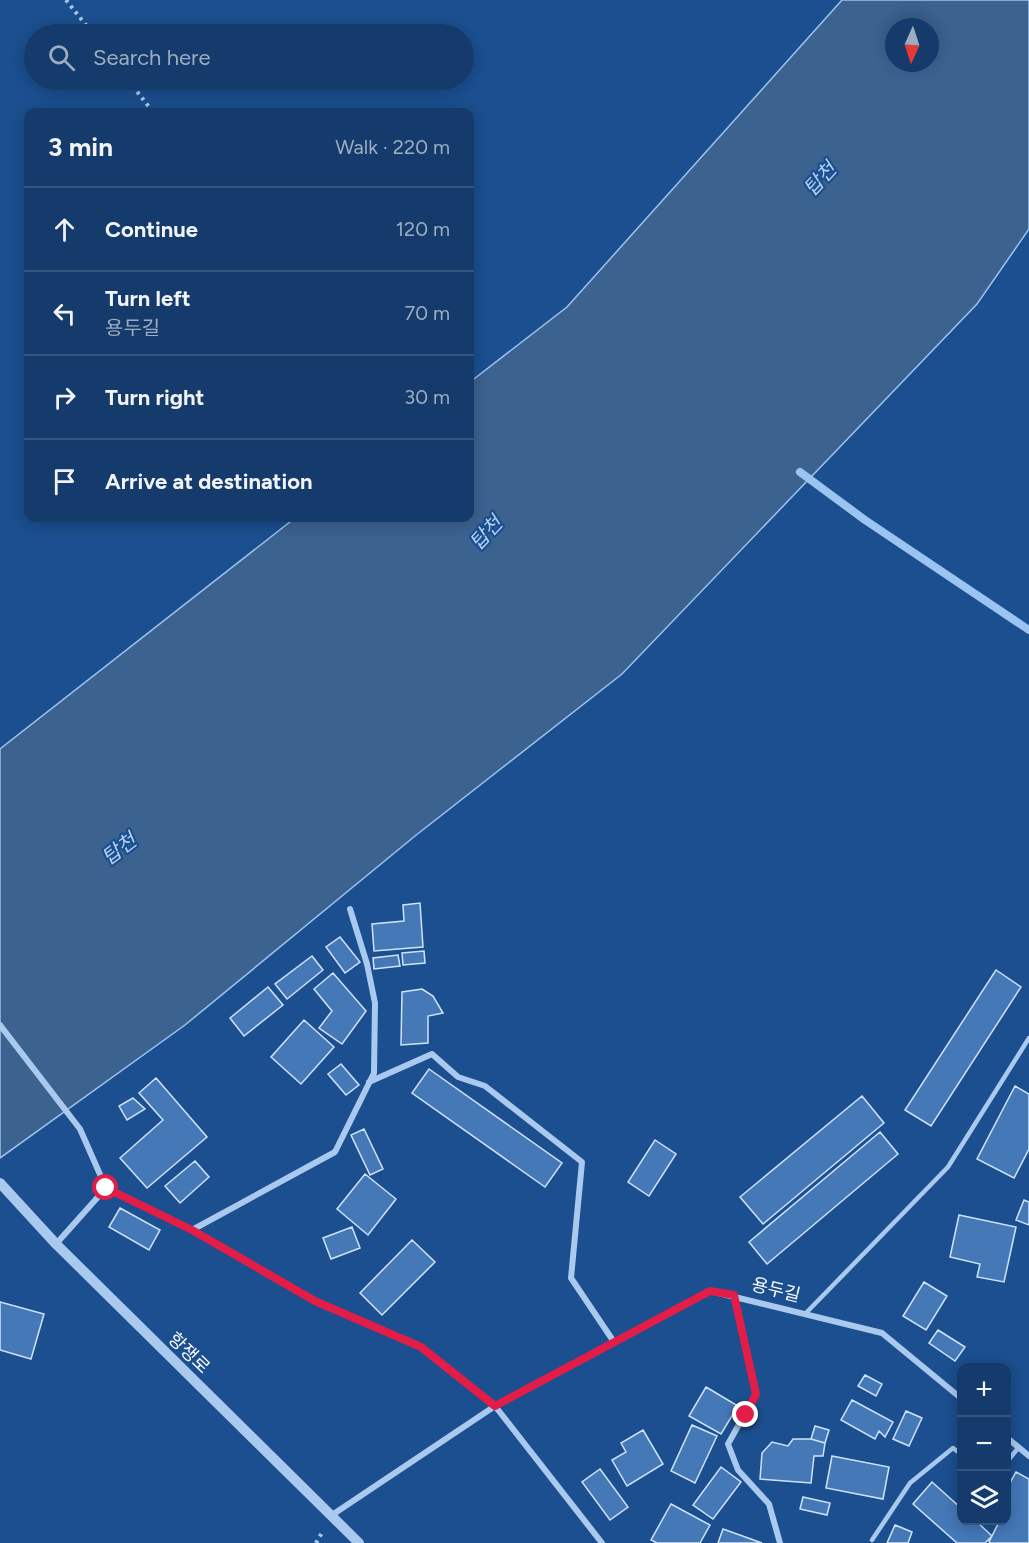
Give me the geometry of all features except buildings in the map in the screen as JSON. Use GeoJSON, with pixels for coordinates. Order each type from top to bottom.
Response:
{"type":"FeatureCollection","features":[{"type":"Feature","properties":{"kind":"street"},"geometry":{"type":"LineString","coordinates":[[192,1230],[334,1152],[374,1073],[375,1003],[367,964],[350,909]]}},
{"type":"Feature","properties":{"kind":"street"},"geometry":{"type":"LineString","coordinates":[[0,1025],[80,1129],[106,1188],[192,1230],[315,1301],[421,1347],[495,1406],[602,1543]]}},
{"type":"Feature","properties":{"kind":"street"},"geometry":{"type":"LineString","coordinates":[[369,1082],[432,1054],[458,1077],[485,1086],[582,1162],[571,1278],[614,1342]]}},
{"type":"Feature","properties":{"kind":"street","name":"항쟁로"},"geometry":{"type":"LineString","coordinates":[[0,1183],[56,1244],[359,1543]]}},
{"type":"Feature","properties":{"kind":"street"},"geometry":{"type":"LineString","coordinates":[[56,1244],[106,1188]]}},
{"type":"Feature","properties":{"kind":"street","name":"용두길"},"geometry":{"type":"LineString","coordinates":[[332,1515],[495,1406],[710,1291],[882,1332],[957,1395]]}},
{"type":"Feature","properties":{"kind":"street"},"geometry":{"type":"LineString","coordinates":[[734,1295],[756,1394],[728,1444],[738,1470],[769,1504],[780,1543]]}},
{"type":"Feature","properties":{"kind":"street"},"geometry":{"type":"LineString","coordinates":[[1011,1441],[1029,1456]]}},
{"type":"Feature","properties":{"kind":"lane"},"geometry":{"type":"LineString","coordinates":[[806,1313],[948,1167],[1029,1038]]}},
{"type":"Feature","properties":{"kind":"lane"},"geometry":{"type":"LineString","coordinates":[[1011,1457],[1019,1447]]}},
{"type":"Feature","properties":{"kind":"lane"},"geometry":{"type":"LineString","coordinates":[[872,1540],[910,1483],[954,1448],[957,1451]]}},
{"type":"Feature","properties":{"kind":"path"},"geometry":{"type":"LineString","coordinates":[[66,0],[85,24]]}},
{"type":"Feature","properties":{"kind":"path"},"geometry":{"type":"LineString","coordinates":[[136,90],[150,108]]}},
{"type":"Feature","properties":{"kind":"water","name":"탑천"},"geometry":{"type":"Polygon","coordinates":[[[842,0],[1029,0],[1029,229],[977,304],[622,674],[415,836],[185,1025],[0,1158],[0,749],[290,522],[474,522],[474,379],[567,307],[842,0]]]}},
{"type":"Feature","properties":{"kind":"waterway"},"geometry":{"type":"LineString","coordinates":[[800,472],[865,520],[1029,630]]}},
{"type":"Feature","properties":{"kind":"route"},"geometry":{"type":"LineString","coordinates":[[106,1188],[192,1230],[315,1301],[421,1347],[495,1406],[710,1291],[734,1295],[756,1394],[746,1415]]}}]}
